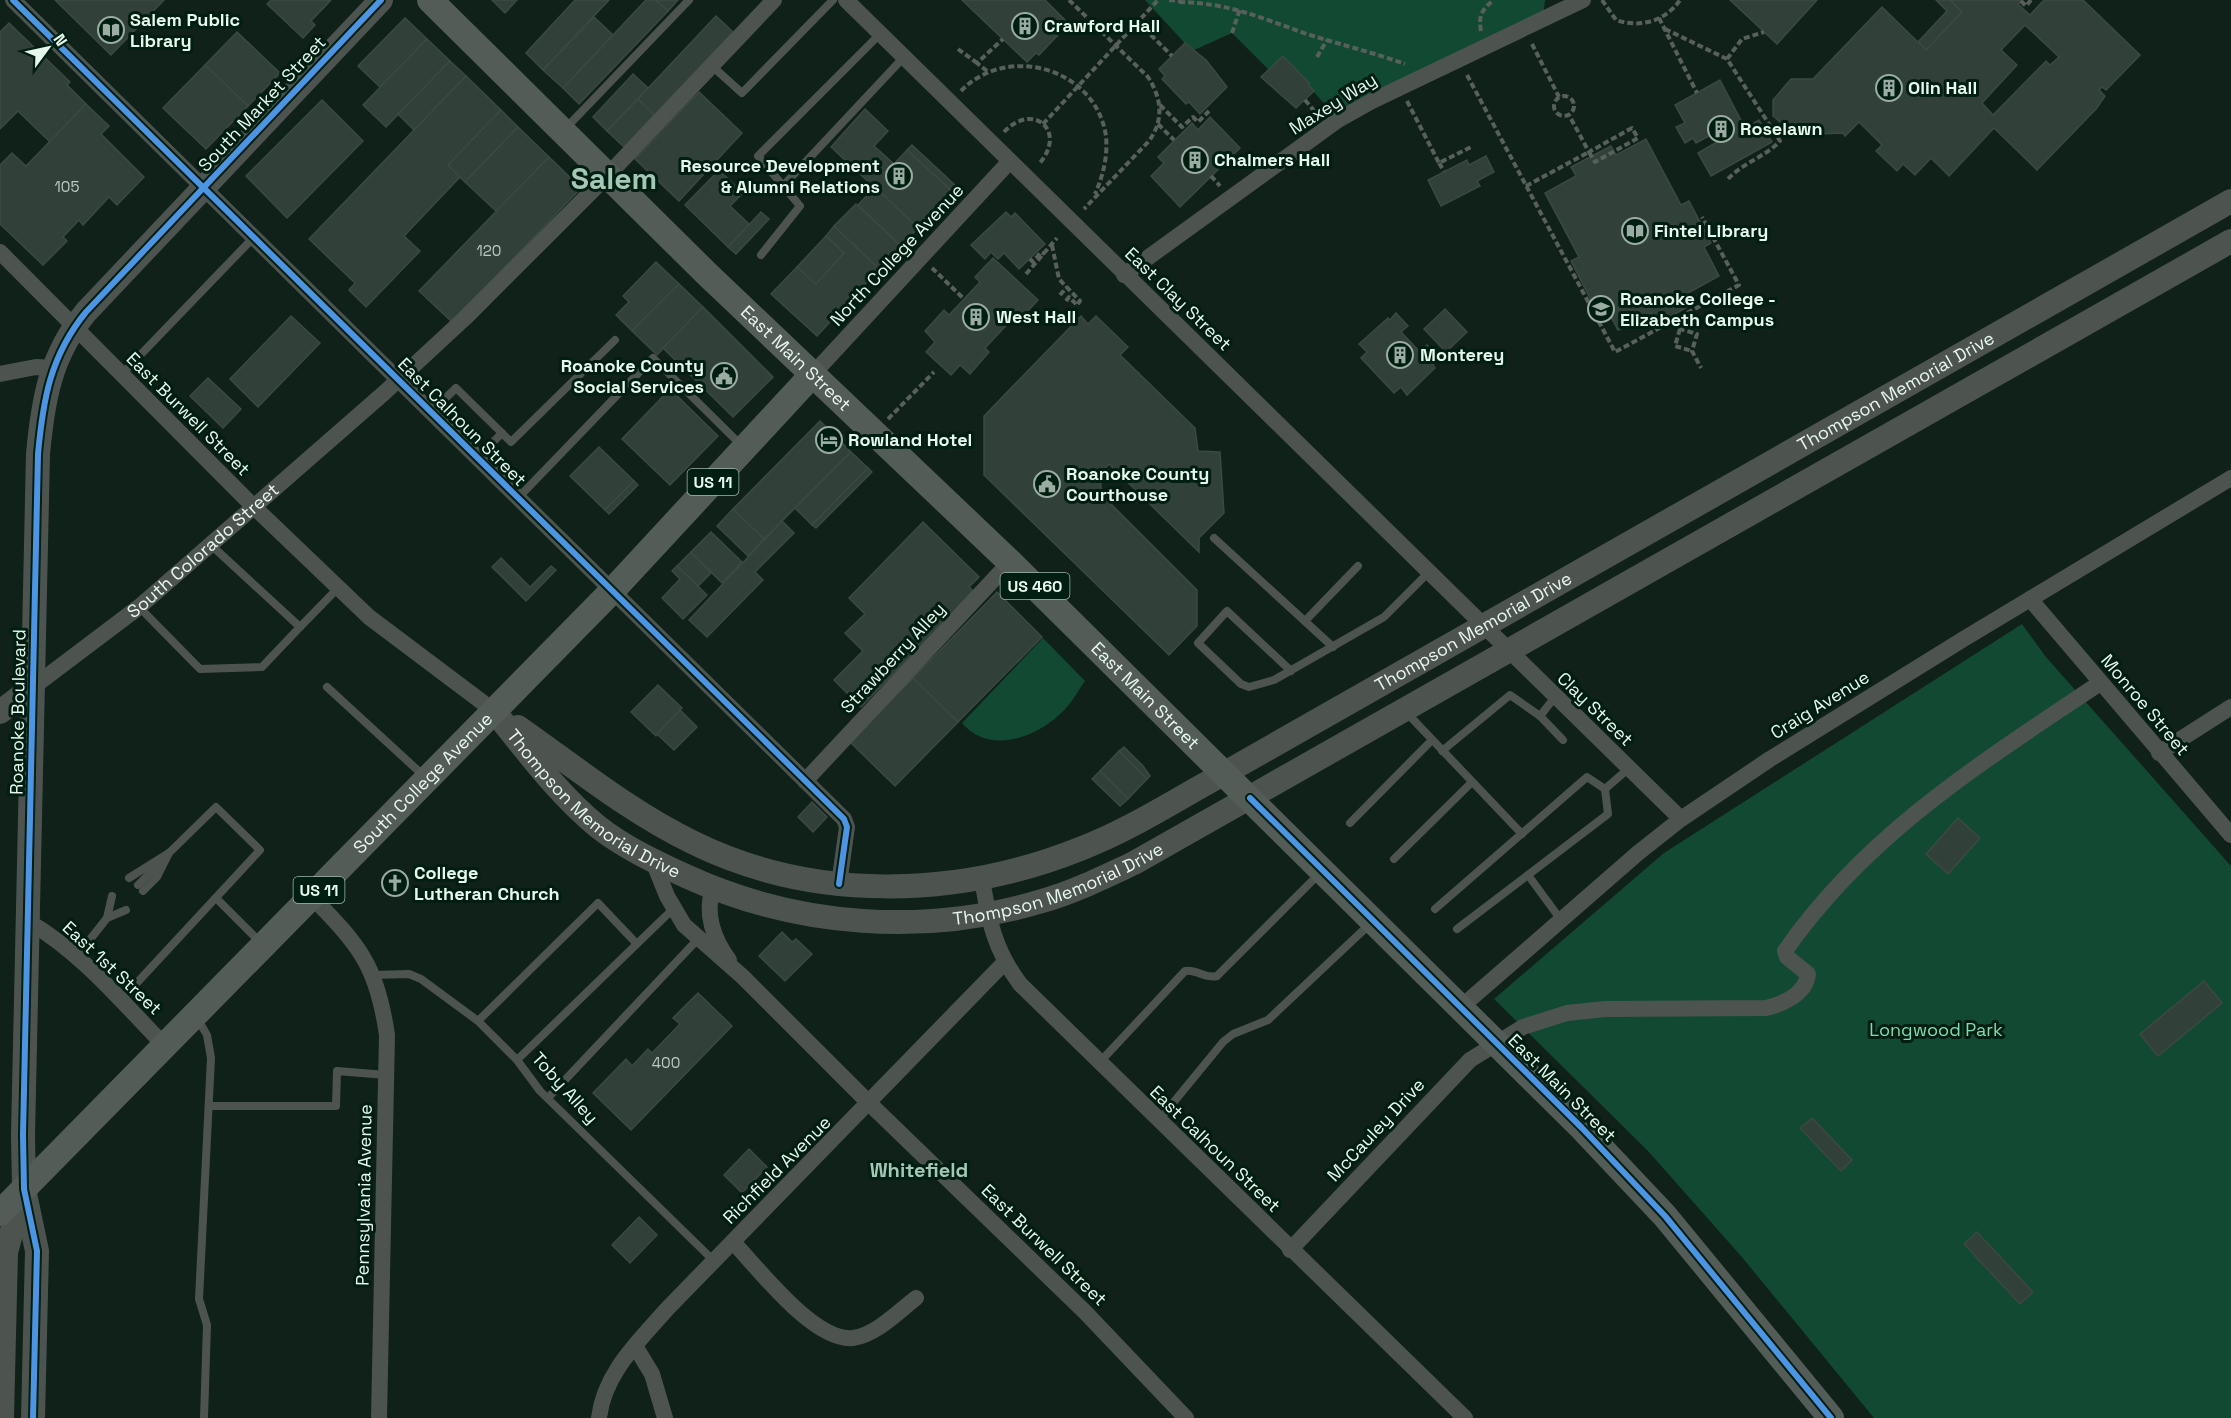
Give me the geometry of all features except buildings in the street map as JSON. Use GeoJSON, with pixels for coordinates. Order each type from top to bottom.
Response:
{"type":"FeatureCollection","features":[{"type":"Feature","properties":{"kind":"main road","name":"South Market Street"},"geometry":{"type":"LineString","coordinates":[[54,368],[73,328],[381,0]]}},
{"type":"Feature","properties":{"kind":"main road","name":"East Main Street"},"geometry":{"type":"LineString","coordinates":[[430,0],[608,176],[1010,562],[1582,1128],[1665,1216],[1832,1418]]}},
{"type":"Feature","properties":{"kind":"main road","name":"Thompson Memorial Drive"},"geometry":{"type":"LineString","coordinates":[[494,711],[630,805],[693,843],[738,861],[785,874],[838,884],[927,886],[982,879],[1042,864],[1082,849],[1225,773],[2231,201]]}},
{"type":"Feature","properties":{"kind":"main road","name":"Thompson Memorial Drive"},"geometry":{"type":"LineString","coordinates":[[494,711],[554,783],[597,826],[653,861],[713,889],[794,912],[897,923],[988,914],[1042,902],[1084,887],[1134,863],[2231,241]]}},
{"type":"Feature","properties":{"kind":"main road","name":"Roanoke Boulevard"},"geometry":{"type":"LineString","coordinates":[[33,1418],[37,1251],[24,1189],[28,922],[38,454],[43,401],[54,368]]}},
{"type":"Feature","properties":{"kind":"main road","name":"South College Avenue"},"geometry":{"type":"LineString","coordinates":[[0,1213],[612,591],[813,374]]}},
{"type":"Feature","properties":{"kind":"main road","name":"South Colorado Street"},"geometry":{"type":"LineString","coordinates":[[0,712],[33,687]]}},
{"type":"Feature","properties":{"kind":"main road","name":"Roanoke Boulevard"},"geometry":{"type":"LineString","coordinates":[[2,1418],[6,1252],[24,1189]]}},
{"type":"Feature","properties":{"kind":"street","name":"East Calhoun Street"},"geometry":{"type":"LineString","coordinates":[[13,0],[844,819],[847,827],[838,884]]}},
{"type":"Feature","properties":{"kind":"street","name":"South Colorado Street"},"geometry":{"type":"LineString","coordinates":[[33,687],[139,607],[398,380],[465,318],[608,176],[774,0]]}},
{"type":"Feature","properties":{"kind":"street","name":"East Clay Street"},"geometry":{"type":"LineString","coordinates":[[846,0],[1482,626]]}},
{"type":"Feature","properties":{"kind":"street","name":"Maxey Way"},"geometry":{"type":"LineString","coordinates":[[1124,275],[1338,120],[1400,87],[1583,0]]}},
{"type":"Feature","properties":{"kind":"street","name":"North College Avenue"},"geometry":{"type":"LineString","coordinates":[[813,374],[1010,161]]}},
{"type":"Feature","properties":{"kind":"street","name":"East Burwell Street"},"geometry":{"type":"LineString","coordinates":[[0,252],[73,328],[254,507],[369,616],[494,711]]}},
{"type":"Feature","properties":{"kind":"street"},"geometry":{"type":"LineString","coordinates":[[0,374],[36,367],[54,368]]}},
{"type":"Feature","properties":{"kind":"street","name":"Craig Avenue"},"geometry":{"type":"LineString","coordinates":[[1460,1008],[1638,853],[1681,819],[1770,759],[2231,478]]}},
{"type":"Feature","properties":{"kind":"street","name":"Strawberry Alley"},"geometry":{"type":"LineString","coordinates":[[805,781],[1010,562]]}},
{"type":"Feature","properties":{"kind":"street","name":"Monroe Street"},"geometry":{"type":"LineString","coordinates":[[2030,599],[2231,835]]}},
{"type":"Feature","properties":{"kind":"street","name":"Clay Street"},"geometry":{"type":"LineString","coordinates":[[1482,626],[1681,819]]}},
{"type":"Feature","properties":{"kind":"street","name":"McCauley Drive"},"geometry":{"type":"LineString","coordinates":[[1290,1250],[1470,1060],[1523,1027],[1567,1012],[1605,1009],[1766,1008],[1781,1004],[1795,995],[1808,980],[1808,974],[1787,957],[1785,951],[1837,887],[1884,839],[1932,798],[2100,683]]}},
{"type":"Feature","properties":{"kind":"street"},"geometry":{"type":"LineString","coordinates":[[2159,753],[2231,707]]}},
{"type":"Feature","properties":{"kind":"street","name":"East Burwell Street"},"geometry":{"type":"LineString","coordinates":[[653,861],[684,926],[743,977],[869,1103],[1085,1312],[1186,1418]]}},
{"type":"Feature","properties":{"kind":"street","name":"East Calhoun Street"},"geometry":{"type":"LineString","coordinates":[[982,879],[994,941],[1004,963],[1020,984],[1290,1250],[1465,1418]]}},
{"type":"Feature","properties":{"kind":"street","name":"East Burwell Street"},"geometry":{"type":"LineString","coordinates":[[713,889],[709,914],[713,931],[726,956],[743,977]]}},
{"type":"Feature","properties":{"kind":"street","name":"Pennsylvania Avenue"},"geometry":{"type":"LineString","coordinates":[[312,897],[351,937],[373,975],[383,1006],[387,1035],[379,1418]]}},
{"type":"Feature","properties":{"kind":"street","name":"East 1st Street"},"geometry":{"type":"LineString","coordinates":[[28,922],[54,937],[77,956],[165,1046]]}},
{"type":"Feature","properties":{"kind":"street","name":"Richfield Avenue"},"geometry":{"type":"LineString","coordinates":[[599,1418],[601,1402],[614,1374],[635,1346],[714,1261],[1004,963]]}},
{"type":"Feature","properties":{"kind":"street"},"geometry":{"type":"LineString","coordinates":[[733,1242],[811,1323],[837,1337],[854,1338],[870,1332],[916,1298]]}},
{"type":"Feature","properties":{"kind":"street"},"geometry":{"type":"LineString","coordinates":[[635,1346],[652,1374],[665,1418]]}},
{"type":"Feature","properties":{"kind":"lane"},"geometry":{"type":"LineString","coordinates":[[563,131],[689,0]]}},
{"type":"Feature","properties":{"kind":"lane"},"geometry":{"type":"LineString","coordinates":[[712,66],[742,93],[833,0]]}},
{"type":"Feature","properties":{"kind":"lane"},"geometry":{"type":"LineString","coordinates":[[761,255],[800,206],[758,156],[880,34]]}},
{"type":"Feature","properties":{"kind":"lane"},"geometry":{"type":"LineString","coordinates":[[783,186],[904,57]]}},
{"type":"Feature","properties":{"kind":"lane"},"geometry":{"type":"LineString","coordinates":[[121,375],[254,237]]}},
{"type":"Feature","properties":{"kind":"lane"},"geometry":{"type":"LineString","coordinates":[[431,412],[456,388],[512,442],[615,340]]}},
{"type":"Feature","properties":{"kind":"lane"},"geometry":{"type":"LineString","coordinates":[[518,498],[653,358],[744,448]]}},
{"type":"Feature","properties":{"kind":"lane"},"geometry":{"type":"LineString","coordinates":[[478,457],[502,433]]}},
{"type":"Feature","properties":{"kind":"lane"},"geometry":{"type":"LineString","coordinates":[[1214,538],[1333,647]]}},
{"type":"Feature","properties":{"kind":"lane"},"geometry":{"type":"LineString","coordinates":[[211,545],[300,627]]}},
{"type":"Feature","properties":{"kind":"lane"},"geometry":{"type":"LineString","coordinates":[[1305,621],[1358,566]]}},
{"type":"Feature","properties":{"kind":"lane"},"geometry":{"type":"LineString","coordinates":[[1291,671],[1227,611],[1198,643],[1241,684],[1249,687],[1291,671],[1384,617],[1429,572]]}},
{"type":"Feature","properties":{"kind":"lane"},"geometry":{"type":"LineString","coordinates":[[139,607],[200,669],[262,667],[339,587]]}},
{"type":"Feature","properties":{"kind":"lane"},"geometry":{"type":"LineString","coordinates":[[327,687],[428,779]]}},
{"type":"Feature","properties":{"kind":"lane"},"geometry":{"type":"LineString","coordinates":[[1442,751],[1510,695],[1540,716],[1563,740]]}},
{"type":"Feature","properties":{"kind":"lane"},"geometry":{"type":"LineString","coordinates":[[1540,716],[1555,697]]}},
{"type":"Feature","properties":{"kind":"lane"},"geometry":{"type":"LineString","coordinates":[[1404,710],[1522,834]]}},
{"type":"Feature","properties":{"kind":"lane"},"geometry":{"type":"LineString","coordinates":[[1350,823],[1432,740]]}},
{"type":"Feature","properties":{"kind":"lane"},"geometry":{"type":"LineString","coordinates":[[1605,789],[1628,769]]}},
{"type":"Feature","properties":{"kind":"lane"},"geometry":{"type":"LineString","coordinates":[[1435,909],[1587,777],[1605,789],[1608,814],[1458,929]]}},
{"type":"Feature","properties":{"kind":"lane"},"geometry":{"type":"LineString","coordinates":[[1394,859],[1472,782]]}},
{"type":"Feature","properties":{"kind":"lane"},"geometry":{"type":"LineString","coordinates":[[121,1001],[260,850],[216,807],[169,853],[129,878]]}},
{"type":"Feature","properties":{"kind":"lane"},"geometry":{"type":"LineString","coordinates":[[141,888],[157,877],[169,853]]}},
{"type":"Feature","properties":{"kind":"lane"},"geometry":{"type":"LineString","coordinates":[[1099,1063],[1185,971],[1192,970],[1209,978],[1217,976],[1323,870]]}},
{"type":"Feature","properties":{"kind":"lane"},"geometry":{"type":"LineString","coordinates":[[1528,875],[1561,920]]}},
{"type":"Feature","properties":{"kind":"lane"},"geometry":{"type":"LineString","coordinates":[[107,918],[112,896]]}},
{"type":"Feature","properties":{"kind":"lane"},"geometry":{"type":"LineString","coordinates":[[216,898],[264,946]]}},
{"type":"Feature","properties":{"kind":"lane"},"geometry":{"type":"LineString","coordinates":[[478,1021],[598,903],[636,943]]}},
{"type":"Feature","properties":{"kind":"lane"},"geometry":{"type":"LineString","coordinates":[[77,956],[107,918],[123,907]]}},
{"type":"Feature","properties":{"kind":"lane"},"geometry":{"type":"LineString","coordinates":[[517,1060],[674,908]]}},
{"type":"Feature","properties":{"kind":"lane"},"geometry":{"type":"LineString","coordinates":[[1158,1121],[1223,1042],[1233,1034],[1268,1020],[1373,921]]}},
{"type":"Feature","properties":{"kind":"lane"},"geometry":{"type":"LineString","coordinates":[[548,1098],[698,939]]}},
{"type":"Feature","properties":{"kind":"lane","name":"Toby Alley"},"geometry":{"type":"LineString","coordinates":[[373,975],[410,974],[422,979],[478,1021],[517,1060],[548,1098],[714,1261]]}},
{"type":"Feature","properties":{"kind":"lane"},"geometry":{"type":"LineString","coordinates":[[195,1015],[207,1035],[211,1058],[200,1299],[207,1325],[204,1418]]}},
{"type":"Feature","properties":{"kind":"lane"},"geometry":{"type":"LineString","coordinates":[[209,1106],[336,1106],[337,1071],[386,1075]]}},
{"type":"Feature","properties":{"kind":"path"},"geometry":{"type":"LineString","coordinates":[[1069,0],[1148,77],[1156,90],[1159,104],[1158,123],[1149,141],[1083,209]]}},
{"type":"Feature","properties":{"kind":"path"},"geometry":{"type":"LineString","coordinates":[[1043,124],[1158,0]]}},
{"type":"Feature","properties":{"kind":"path"},"geometry":{"type":"LineString","coordinates":[[1168,0],[1209,3],[1240,9],[1404,64],[1424,76]]}},
{"type":"Feature","properties":{"kind":"path"},"geometry":{"type":"LineString","coordinates":[[1179,2],[1185,0]]}},
{"type":"Feature","properties":{"kind":"path"},"geometry":{"type":"LineString","coordinates":[[1481,32],[1479,21],[1483,8],[1494,0]]}},
{"type":"Feature","properties":{"kind":"path"},"geometry":{"type":"LineString","coordinates":[[1602,0],[1616,20],[1629,25],[1640,25],[1659,18],[1680,0]]}},
{"type":"Feature","properties":{"kind":"path"},"geometry":{"type":"LineString","coordinates":[[2021,1],[2026,6],[2031,0]]}},
{"type":"Feature","properties":{"kind":"path"},"geometry":{"type":"LineString","coordinates":[[1232,33],[1240,9]]}},
{"type":"Feature","properties":{"kind":"path"},"geometry":{"type":"LineString","coordinates":[[1659,18],[1697,93]]}},
{"type":"Feature","properties":{"kind":"path"},"geometry":{"type":"LineString","coordinates":[[1138,22],[1172,56]]}},
{"type":"Feature","properties":{"kind":"path"},"geometry":{"type":"LineString","coordinates":[[1524,28],[1559,97]]}},
{"type":"Feature","properties":{"kind":"path"},"geometry":{"type":"LineString","coordinates":[[1665,29],[1727,59],[1780,141],[1768,154],[1735,171],[1727,180]]}},
{"type":"Feature","properties":{"kind":"path"},"geometry":{"type":"LineString","coordinates":[[1727,59],[1742,39],[1764,32]]}},
{"type":"Feature","properties":{"kind":"path"},"geometry":{"type":"LineString","coordinates":[[977,63],[1003,39]]}},
{"type":"Feature","properties":{"kind":"path"},"geometry":{"type":"LineString","coordinates":[[1317,57],[1327,40]]}},
{"type":"Feature","properties":{"kind":"path"},"geometry":{"type":"LineString","coordinates":[[958,49],[987,71]]}},
{"type":"Feature","properties":{"kind":"path"},"geometry":{"type":"LineString","coordinates":[[1458,59],[1615,352],[1739,285],[1702,218]]}},
{"type":"Feature","properties":{"kind":"path"},"geometry":{"type":"LineString","coordinates":[[960,92],[987,71],[1007,66],[1033,66],[1063,75],[1078,87],[1101,118],[1106,137],[1102,178],[1094,198]]}},
{"type":"Feature","properties":{"kind":"path"},"geometry":{"type":"LineString","coordinates":[[1400,87],[1444,171]]}},
{"type":"Feature","properties":{"kind":"path"},"geometry":{"type":"LineString","coordinates":[[1567,96],[1573,101],[1574,109],[1569,115],[1561,117],[1555,112],[1554,103],[1559,97],[1567,96]]}},
{"type":"Feature","properties":{"kind":"path"},"geometry":{"type":"LineString","coordinates":[[1159,104],[1182,127],[1192,117],[1198,122],[1209,111]]}},
{"type":"Feature","properties":{"kind":"path"},"geometry":{"type":"LineString","coordinates":[[1526,186],[1589,152],[1632,128],[1638,138],[1595,162],[1589,152],[1569,115]]}},
{"type":"Feature","properties":{"kind":"path"},"geometry":{"type":"LineString","coordinates":[[1003,132],[1014,122],[1024,118],[1036,119],[1043,124],[1050,133],[1052,142],[1048,154],[1039,164]]}},
{"type":"Feature","properties":{"kind":"path"},"geometry":{"type":"LineString","coordinates":[[1158,123],[1174,140]]}},
{"type":"Feature","properties":{"kind":"path"},"geometry":{"type":"LineString","coordinates":[[1440,163],[1471,147]]}},
{"type":"Feature","properties":{"kind":"path"},"geometry":{"type":"LineString","coordinates":[[1211,176],[1220,185]]}},
{"type":"Feature","properties":{"kind":"path"},"geometry":{"type":"LineString","coordinates":[[1026,274],[1057,238]]}},
{"type":"Feature","properties":{"kind":"path"},"geometry":{"type":"LineString","coordinates":[[1052,245],[1059,279],[1080,302],[1077,305],[1069,297],[1066,301]]}},
{"type":"Feature","properties":{"kind":"path"},"geometry":{"type":"LineString","coordinates":[[1030,259],[1033,262],[1041,252],[1045,254]]}},
{"type":"Feature","properties":{"kind":"path"},"geometry":{"type":"LineString","coordinates":[[922,257],[964,298]]}},
{"type":"Feature","properties":{"kind":"path"},"geometry":{"type":"LineString","coordinates":[[1060,295],[1067,288]]}},
{"type":"Feature","properties":{"kind":"path"},"geometry":{"type":"LineString","coordinates":[[1675,320],[1680,329],[1697,334],[1692,351],[1701,368]]}},
{"type":"Feature","properties":{"kind":"path"},"geometry":{"type":"LineString","coordinates":[[1680,329],[1675,346],[1692,351]]}},
{"type":"Feature","properties":{"kind":"path"},"geometry":{"type":"LineString","coordinates":[[875,433],[933,372]]}},
{"type":"Feature","properties":{"kind":"green space"},"geometry":{"type":"Polygon","coordinates":[[[1145,0],[1545,0],[1543,19],[1338,120],[1309,86],[1310,84],[1283,56],[1269,70],[1232,33],[1192,51],[1145,0]]]}},
{"type":"Feature","properties":{"kind":"green space","name":"Longwood Park"},"geometry":{"type":"Polygon","coordinates":[[[2022,624],[2046,657],[2231,866],[2231,1418],[1874,1418],[1741,1256],[1648,1151],[1494,999],[1664,853],[2022,624]]]}},
{"type":"Feature","properties":{"kind":"green space"},"geometry":{"type":"Polygon","coordinates":[[[1043,638],[1085,681],[1071,703],[1049,723],[1011,740],[985,738],[973,733],[962,723],[1043,638]]]}},
{"type":"Feature","properties":{"kind":"cycle path"},"geometry":{"type":"LineString","coordinates":[[13,0],[844,819],[847,827],[839,884]]}},
{"type":"Feature","properties":{"kind":"cycle path"},"geometry":{"type":"LineString","coordinates":[[33,1418],[37,1251],[24,1189],[23,1135],[38,454],[50,379],[64,345],[86,312],[381,0]]}},
{"type":"Feature","properties":{"kind":"cycle path"},"geometry":{"type":"LineString","coordinates":[[1250,798],[1582,1128],[1665,1216],[1831,1418]]}},
{"type":"Feature","properties":{"kind":"place","name":"Crawford Hall"},"geometry":{"type":"Point","coordinates":[1025,26]}},
{"type":"Feature","properties":{"kind":"place","name":"Salem Public Library"},"geometry":{"type":"Point","coordinates":[111,30]}},
{"type":"Feature","properties":{"kind":"place","name":"Olin Hall"},"geometry":{"type":"Point","coordinates":[1889,88]}},
{"type":"Feature","properties":{"kind":"place","name":"Roselawn"},"geometry":{"type":"Point","coordinates":[1721,129]}},
{"type":"Feature","properties":{"kind":"place","name":"Chalmers Hall"},"geometry":{"type":"Point","coordinates":[1195,160]}},
{"type":"Feature","properties":{"kind":"place","name":"Resource Development & Alumni Relations"},"geometry":{"type":"Point","coordinates":[899,176]}},
{"type":"Feature","properties":{"kind":"place","name":"Fintel Library"},"geometry":{"type":"Point","coordinates":[1635,231]}},
{"type":"Feature","properties":{"kind":"place","name":"Roanoke College - Elizabeth Campus"},"geometry":{"type":"Point","coordinates":[1601,309]}},
{"type":"Feature","properties":{"kind":"place","name":"West Hall"},"geometry":{"type":"Point","coordinates":[976,317]}},
{"type":"Feature","properties":{"kind":"place","name":"Monterey"},"geometry":{"type":"Point","coordinates":[1400,355]}},
{"type":"Feature","properties":{"kind":"place","name":"Roanoke County Social Services"},"geometry":{"type":"Point","coordinates":[724,376]}},
{"type":"Feature","properties":{"kind":"place","name":"Rowland Hotel"},"geometry":{"type":"Point","coordinates":[829,440]}},
{"type":"Feature","properties":{"kind":"place","name":"Roanoke County Courthouse"},"geometry":{"type":"Point","coordinates":[1047,484]}},
{"type":"Feature","properties":{"kind":"place","name":"College Lutheran Church"},"geometry":{"type":"Point","coordinates":[395,883]}},
{"type":"Feature","properties":{"kind":"district","name":"Salem"},"geometry":{"type":"Point","coordinates":[614,179]}},
{"type":"Feature","properties":{"kind":"district","name":"Whitefield"},"geometry":{"type":"Point","coordinates":[919,1170]}}]}
